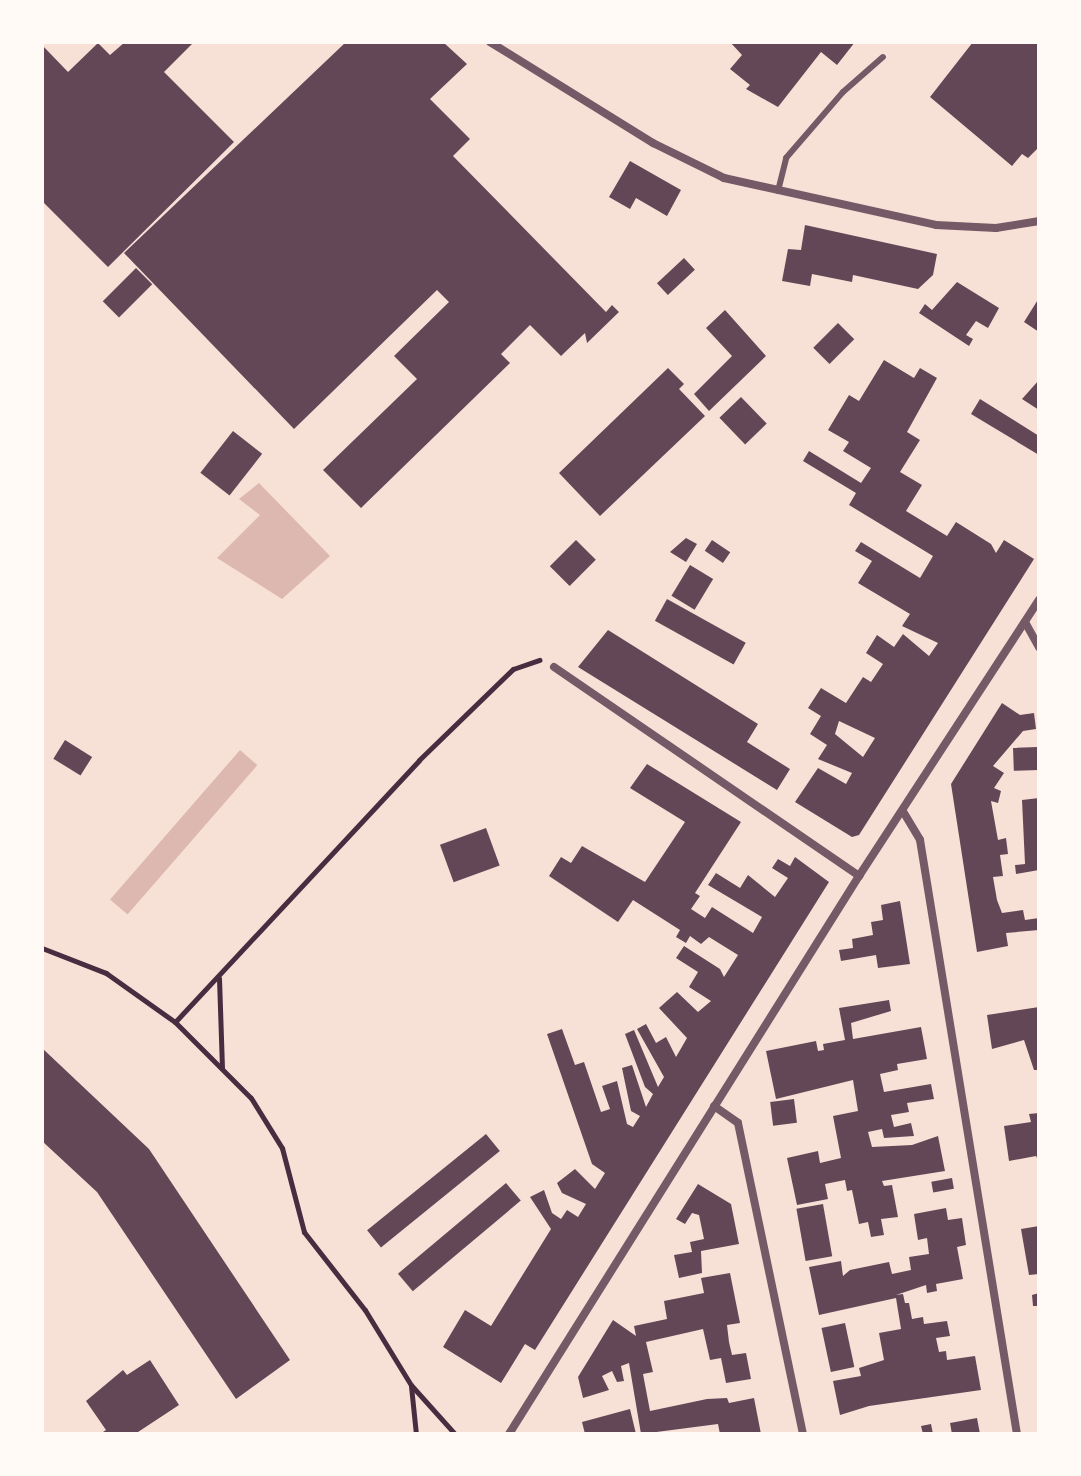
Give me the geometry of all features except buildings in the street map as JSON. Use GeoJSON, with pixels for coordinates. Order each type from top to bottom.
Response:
{"type":"FeatureCollection","features":[{"type":"Feature","properties":{"kind":"street"},"geometry":{"type":"LineString","coordinates":[[490,42],[699,168],[778,191],[936,225],[996,228],[1039,221]]}},
{"type":"Feature","properties":{"kind":"street"},"geometry":{"type":"LineString","coordinates":[[509,1434],[859,876],[904,813],[1039,600]]}},
{"type":"Feature","properties":{"kind":"street"},"geometry":{"type":"LineString","coordinates":[[1025,622],[1039,647]]}},
{"type":"Feature","properties":{"kind":"street"},"geometry":{"type":"LineString","coordinates":[[554,667],[859,876]]}},
{"type":"Feature","properties":{"kind":"street"},"geometry":{"type":"LineString","coordinates":[[904,813],[920,840],[1017,1434]]}},
{"type":"Feature","properties":{"kind":"street"},"geometry":{"type":"LineString","coordinates":[[714,1106],[738,1123],[803,1434]]}},
{"type":"Feature","properties":{"kind":"lane"},"geometry":{"type":"LineString","coordinates":[[778,191],[786,158],[843,92],[883,57]]}},
{"type":"Feature","properties":{"kind":"path"},"geometry":{"type":"LineString","coordinates":[[175,1022],[328,854],[513,669],[540,659],[554,667]]}},
{"type":"Feature","properties":{"kind":"path"},"geometry":{"type":"LineString","coordinates":[[42,948],[106,973],[175,1022],[274,1128],[304,1232],[365,1310],[411,1385],[455,1434]]}},
{"type":"Feature","properties":{"kind":"path"},"geometry":{"type":"LineString","coordinates":[[219,977],[222,1069]]}},
{"type":"Feature","properties":{"kind":"path"},"geometry":{"type":"LineString","coordinates":[[411,1385],[416,1434]]}},
{"type":"Feature","properties":{"kind":"shaded area"},"geometry":{"type":"Polygon","coordinates":[[[259,483],[330,556],[282,599],[217,558],[260,515],[239,499],[259,483]]]}},
{"type":"Feature","properties":{"kind":"shaded area"},"geometry":{"type":"Polygon","coordinates":[[[240,750],[257,765],[127,915],[110,899],[240,750]]]}}]}
